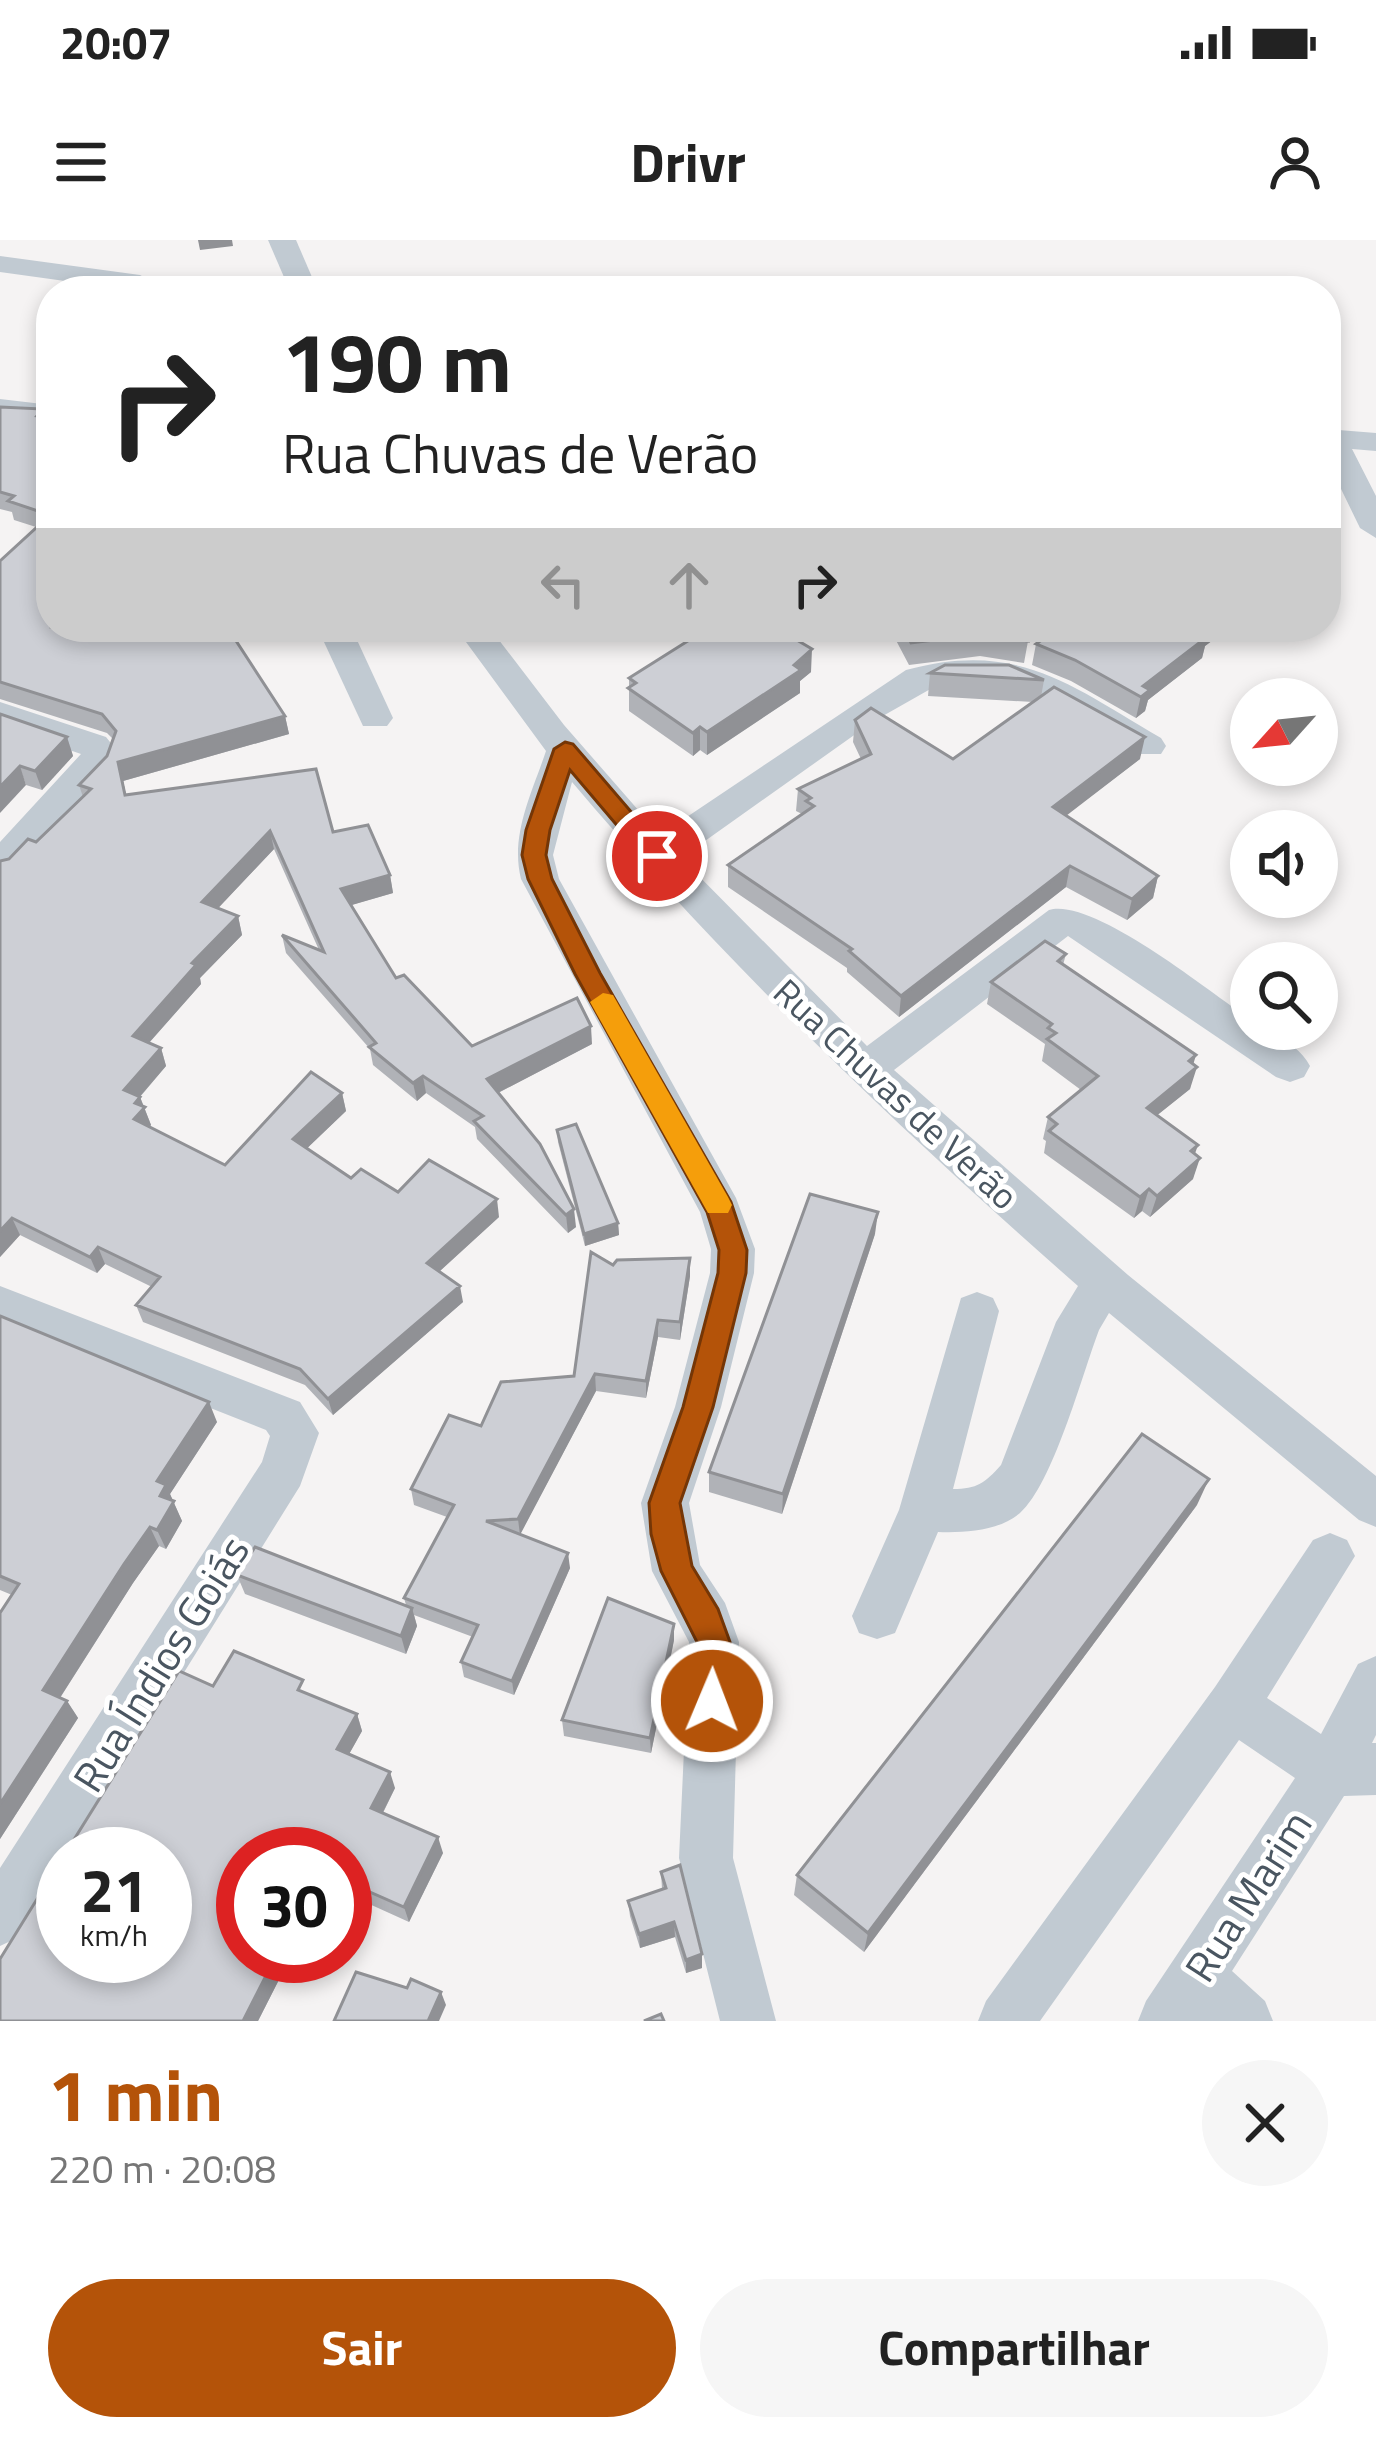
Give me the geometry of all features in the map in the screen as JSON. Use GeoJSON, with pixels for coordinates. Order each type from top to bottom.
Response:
{"type":"FeatureCollection","features":[{"type":"Feature","properties":{"kind":"street"},"geometry":{"type":"LineString","coordinates":[[282,240],[298,276]]}},
{"type":"Feature","properties":{"kind":"street"},"geometry":{"type":"LineString","coordinates":[[0,264],[63,276]]}},
{"type":"Feature","properties":{"kind":"street"},"geometry":{"type":"LineString","coordinates":[[0,408],[36,412]]}},
{"type":"Feature","properties":{"kind":"street"},"geometry":{"type":"LineString","coordinates":[[1341,439],[1376,442]]}},
{"type":"Feature","properties":{"kind":"street"},"geometry":{"type":"LineString","coordinates":[[1341,461],[1376,528]]}},
{"type":"Feature","properties":{"kind":"street"},"geometry":{"type":"LineString","coordinates":[[341,642],[375,718]]}},
{"type":"Feature","properties":{"kind":"street","name":"Rua Chuvas de Verão"},"geometry":{"type":"LineString","coordinates":[[487,642],[565,749],[657,856],[864,1070],[1102,1285],[1376,1505]]}},
{"type":"Feature","properties":{"kind":"street"},"geometry":{"type":"LineString","coordinates":[[657,856],[862,713],[918,678],[941,672],[988,670],[1041,683],[1148,746]]}},
{"type":"Feature","properties":{"kind":"street"},"geometry":{"type":"LineString","coordinates":[[0,714],[93,745],[100,752],[96,763],[0,865]]}},
{"type":"Feature","properties":{"kind":"street"},"geometry":{"type":"LineString","coordinates":[[565,749],[538,830],[534,855],[540,879],[721,1210],[733,1250],[732,1273],[698,1407],[665,1503],[677,1571],[714,1642],[706,1858],[748,2021]]}},
{"type":"Feature","properties":{"kind":"street"},"geometry":{"type":"LineString","coordinates":[[864,1070],[1063,920],[1081,926],[1290,1066]]}},
{"type":"Feature","properties":{"kind":"street"},"geometry":{"type":"LineString","coordinates":[[923,1510],[968,1511],[1000,1501],[1020,1478],[1079,1322],[1102,1285]]}},
{"type":"Feature","properties":{"kind":"street","name":"Rua Índios Goiás"},"geometry":{"type":"LineString","coordinates":[[0,1305],[283,1415],[295,1433],[283,1471],[0,1918]]}},
{"type":"Feature","properties":{"kind":"street"},"geometry":{"type":"LineString","coordinates":[[877,1616],[923,1510],[977,1311]]}},
{"type":"Feature","properties":{"kind":"street"},"geometry":{"type":"LineString","coordinates":[[1006,2021],[1233,1706],[1330,1556]]}},
{"type":"Feature","properties":{"kind":"street","name":"Rua Marim"},"geometry":{"type":"LineString","coordinates":[[1181,1998],[1353,1770],[1376,1681]]}},
{"type":"Feature","properties":{"kind":"street"},"geometry":{"type":"LineString","coordinates":[[1233,1706],[1353,1770]]}},
{"type":"Feature","properties":{"kind":"street"},"geometry":{"type":"LineString","coordinates":[[1181,1998],[1245,2021]]}},
{"type":"Feature","properties":{"kind":"building"},"geometry":{"type":"Polygon","coordinates":[[[0,407],[36,409],[36,510],[8,501],[14,496],[0,492],[0,407]]]}},
{"type":"Feature","properties":{"kind":"building"},"geometry":{"type":"Polygon","coordinates":[[[36,528],[36,642],[237,642],[285,716],[118,762],[125,795],[316,769],[333,832],[368,825],[390,875],[341,889],[396,978],[404,975],[472,1046],[577,998],[591,1026],[487,1079],[540,1144],[574,1209],[566,1215],[474,1121],[483,1116],[423,1076],[413,1083],[369,1047],[376,1043],[282,935],[324,952],[270,831],[202,902],[238,916],[192,963],[196,965],[133,1036],[161,1048],[124,1090],[140,1097],[135,1103],[145,1107],[134,1119],[225,1165],[311,1072],[342,1093],[293,1139],[351,1178],[361,1169],[398,1192],[429,1160],[497,1199],[427,1263],[460,1286],[328,1399],[300,1369],[136,1305],[160,1277],[98,1247],[90,1257],[12,1218],[0,1231],[0,861],[9,859],[28,839],[36,842],[91,789],[79,785],[107,756],[116,731],[102,714],[0,682],[0,561],[36,528]]]}},
{"type":"Feature","properties":{"kind":"building"},"geometry":{"type":"Polygon","coordinates":[[[686,642],[800,642],[812,649],[794,665],[801,670],[707,732],[700,727],[693,733],[628,688],[636,683],[629,678],[686,642]]]}},
{"type":"Feature","properties":{"kind":"building"},"geometry":{"type":"Polygon","coordinates":[[[1200,642],[1143,686],[1150,690],[1141,697],[1036,644],[1200,642]]]}},
{"type":"Feature","properties":{"kind":"building"},"geometry":{"type":"Polygon","coordinates":[[[945,665],[1009,665],[1044,680],[930,673],[945,665]]]}},
{"type":"Feature","properties":{"kind":"building"},"geometry":{"type":"Polygon","coordinates":[[[1054,687],[1145,737],[1053,807],[1158,876],[1132,899],[1070,866],[901,996],[849,951],[852,949],[728,865],[814,806],[798,789],[871,754],[855,720],[871,708],[953,759],[1054,687]]]}},
{"type":"Feature","properties":{"kind":"building"},"geometry":{"type":"Polygon","coordinates":[[[0,714],[67,737],[35,771],[20,766],[0,787],[0,714]]]}},
{"type":"Feature","properties":{"kind":"building"},"geometry":{"type":"Polygon","coordinates":[[[1045,941],[1066,954],[1058,961],[1196,1055],[1189,1061],[1197,1067],[1147,1108],[1198,1145],[1191,1151],[1200,1158],[1157,1196],[1149,1189],[1140,1197],[1049,1131],[1057,1124],[1048,1117],[1098,1076],[1047,1039],[1056,1033],[1048,1028],[1052,1024],[991,982],[1045,941]]]}},
{"type":"Feature","properties":{"kind":"building"},"geometry":{"type":"Polygon","coordinates":[[[576,1124],[618,1223],[584,1234],[557,1130],[576,1124]]]}},
{"type":"Feature","properties":{"kind":"building"},"geometry":{"type":"Polygon","coordinates":[[[810,1194],[878,1212],[783,1494],[709,1472],[810,1194]]]}},
{"type":"Feature","properties":{"kind":"building"},"geometry":{"type":"Polygon","coordinates":[[[591,1252],[613,1265],[617,1260],[690,1258],[680,1322],[658,1320],[646,1381],[595,1374],[518,1519],[486,1521],[568,1553],[512,1681],[461,1662],[478,1625],[404,1598],[454,1505],[411,1489],[449,1415],[481,1426],[501,1382],[574,1376],[591,1252]]]}},
{"type":"Feature","properties":{"kind":"building"},"geometry":{"type":"Polygon","coordinates":[[[0,1316],[209,1402],[157,1481],[166,1485],[160,1496],[174,1501],[157,1530],[150,1527],[124,1564],[43,1690],[67,1701],[0,1804],[0,1613],[19,1584],[0,1576],[0,1316]]]}},
{"type":"Feature","properties":{"kind":"building"},"geometry":{"type":"Polygon","coordinates":[[[1142,1434],[1209,1479],[868,1933],[797,1875],[1142,1434]]]}},
{"type":"Feature","properties":{"kind":"building"},"geometry":{"type":"Polygon","coordinates":[[[255,1547],[412,1608],[401,1636],[237,1575],[255,1547]]]}},
{"type":"Feature","properties":{"kind":"building"},"geometry":{"type":"Polygon","coordinates":[[[608,1598],[674,1624],[650,1738],[562,1720],[608,1598]]]}},
{"type":"Feature","properties":{"kind":"building"},"geometry":{"type":"Polygon","coordinates":[[[234,1651],[303,1680],[298,1690],[357,1714],[337,1749],[390,1772],[371,1808],[438,1837],[404,1907],[372,1893],[372,1827],[216,1827],[216,1983],[262,1983],[243,2021],[0,2021],[0,1959],[36,1901],[36,1983],[192,1983],[192,1827],[82,1827],[179,1671],[213,1686],[234,1651]]]}},
{"type":"Feature","properties":{"kind":"building"},"geometry":{"type":"Polygon","coordinates":[[[680,1865],[702,1954],[686,1960],[674,1922],[639,1934],[628,1901],[666,1888],[661,1872],[680,1865]]]}},
{"type":"Feature","properties":{"kind":"building"},"geometry":{"type":"Polygon","coordinates":[[[372,1977],[407,1988],[411,1979],[441,1992],[428,2021],[334,2021],[351,1983],[372,1983],[372,1977]]]}},
{"type":"Feature","properties":{"kind":"slow traffic"},"geometry":{"type":"LineString","coordinates":[[603,1002],[718,1205]]}},
{"type":"Feature","properties":{"kind":"route"},"geometry":{"type":"LineString","coordinates":[[657,856],[565,749],[538,830],[534,855],[540,879],[721,1210],[733,1250],[732,1273],[698,1407],[665,1503],[677,1571],[714,1642],[712,1701]]}}]}
